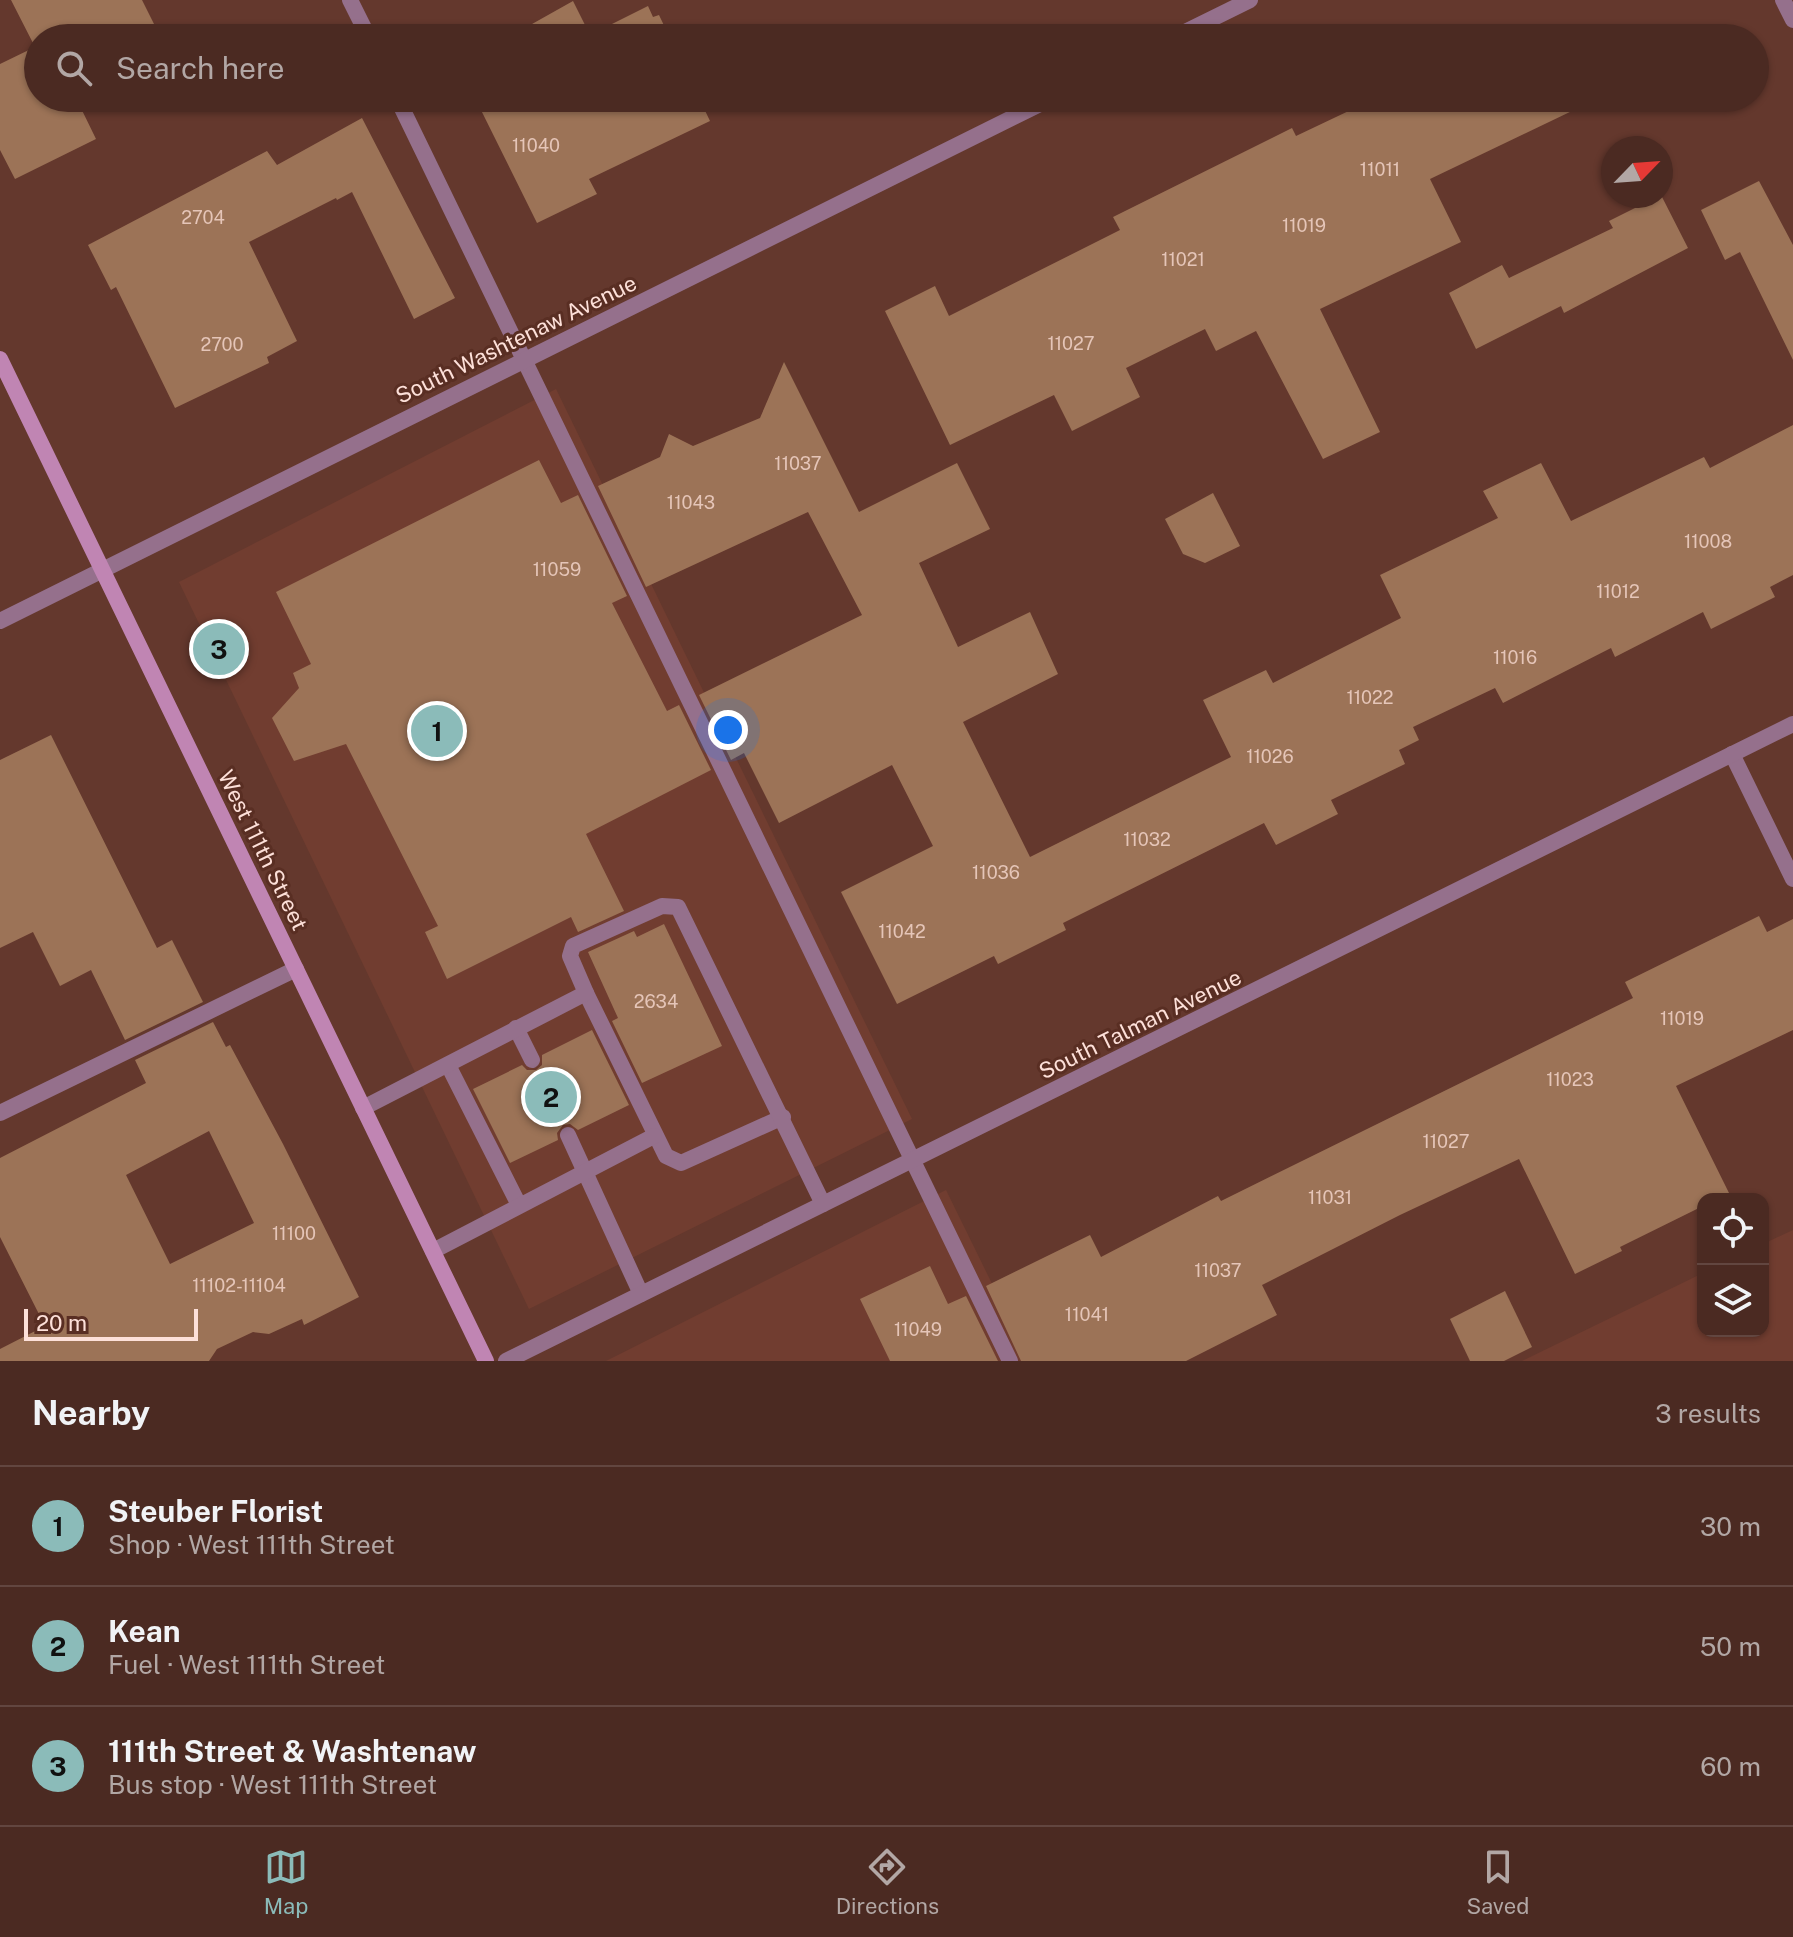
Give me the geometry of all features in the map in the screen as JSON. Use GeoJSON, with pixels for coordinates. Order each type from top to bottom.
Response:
{"type":"FeatureCollection","features":[{"type":"Feature","properties":{"kind":"main road","name":"West 111th Street"},"geometry":{"type":"LineString","coordinates":[[0,359],[486,1361]]}},
{"type":"Feature","properties":{"kind":"street"},"geometry":{"type":"LineString","coordinates":[[350,0],[362,24]]}},
{"type":"Feature","properties":{"kind":"street"},"geometry":{"type":"LineString","coordinates":[[1201,24],[1250,0]]}},
{"type":"Feature","properties":{"kind":"street"},"geometry":{"type":"LineString","coordinates":[[1783,0],[1793,20]]}},
{"type":"Feature","properties":{"kind":"street"},"geometry":{"type":"LineString","coordinates":[[404,112],[1010,1361]]}},
{"type":"Feature","properties":{"kind":"street","name":"South Washtenaw Avenue"},"geometry":{"type":"LineString","coordinates":[[0,621],[1024,112]]}},
{"type":"Feature","properties":{"kind":"street","name":"South Talman Avenue"},"geometry":{"type":"LineString","coordinates":[[506,1361],[1793,724]]}},
{"type":"Feature","properties":{"kind":"street"},"geometry":{"type":"LineString","coordinates":[[1732,754],[1793,879]]}},
{"type":"Feature","properties":{"kind":"street"},"geometry":{"type":"LineString","coordinates":[[783,1117],[681,1163],[666,1156],[586,993],[570,956],[573,946],[662,906],[678,907],[783,1117],[823,1204]]}},
{"type":"Feature","properties":{"kind":"street"},"geometry":{"type":"LineString","coordinates":[[0,1113],[296,969]]}},
{"type":"Feature","properties":{"kind":"street"},"geometry":{"type":"LineString","coordinates":[[363,1108],[586,993]]}},
{"type":"Feature","properties":{"kind":"street"},"geometry":{"type":"LineString","coordinates":[[516,1028],[532,1060]]}},
{"type":"Feature","properties":{"kind":"street"},"geometry":{"type":"LineString","coordinates":[[448,1065],[519,1205]]}},
{"type":"Feature","properties":{"kind":"street"},"geometry":{"type":"LineString","coordinates":[[568,1135],[641,1294]]}},
{"type":"Feature","properties":{"kind":"street"},"geometry":{"type":"LineString","coordinates":[[433,1251],[654,1136]]}},
{"type":"Feature","properties":{"kind":"shaded area"},"geometry":{"type":"Polygon","coordinates":[[[556,389],[912,1119],[529,1309],[179,582],[556,389]]]}},
{"type":"Feature","properties":{"kind":"shaded area"},"geometry":{"type":"Polygon","coordinates":[[[946,1190],[1030,1361],[606,1361],[946,1190]]]}},
{"type":"Feature","properties":{"kind":"shaded area"},"geometry":{"type":"Polygon","coordinates":[[[1793,1230],[1793,1361],[1522,1361],[1697,1276],[1697,1337],[1769,1337],[1769,1241],[1793,1230]]]}},
{"type":"Feature","properties":{"kind":"building"},"geometry":{"type":"Polygon","coordinates":[[[11,0],[142,0],[154,24],[24,24],[11,0]]]}},
{"type":"Feature","properties":{"kind":"building"},"geometry":{"type":"Polygon","coordinates":[[[573,1],[584,24],[532,24],[573,1]]]}},
{"type":"Feature","properties":{"kind":"building"},"geometry":{"type":"Polygon","coordinates":[[[648,6],[653,17],[659,15],[663,24],[612,24],[648,6]]]}},
{"type":"Feature","properties":{"kind":"building"},"geometry":{"type":"Polygon","coordinates":[[[24,52],[24,112],[83,112],[96,139],[15,179],[0,150],[0,64],[24,52]]]}},
{"type":"Feature","properties":{"kind":"building"},"geometry":{"type":"Polygon","coordinates":[[[482,112],[706,112],[710,121],[589,179],[597,194],[537,223],[482,112]]]}},
{"type":"Feature","properties":{"kind":"building"},"geometry":{"type":"Polygon","coordinates":[[[1347,112],[1570,112],[1430,179],[1461,242],[1320,309],[1380,432],[1323,459],[1256,331],[1216,351],[1205,329],[1126,368],[1140,397],[1072,431],[1054,395],[950,445],[885,311],[935,286],[949,316],[1120,230],[1113,217],[1292,128],[1296,136],[1347,112]]]}},
{"type":"Feature","properties":{"kind":"building"},"geometry":{"type":"Polygon","coordinates":[[[362,118],[455,298],[414,319],[352,192],[336,198],[249,242],[297,341],[267,357],[269,363],[175,408],[116,287],[111,290],[88,245],[267,151],[277,165],[362,118]]]}},
{"type":"Feature","properties":{"kind":"building"},"geometry":{"type":"Polygon","coordinates":[[[1759,181],[1793,245],[1793,360],[1740,252],[1725,260],[1701,210],[1759,181]]]}},
{"type":"Feature","properties":{"kind":"building"},"geometry":{"type":"Polygon","coordinates":[[[1635,208],[1668,208],[1688,248],[1564,313],[1561,306],[1476,349],[1449,293],[1502,265],[1509,278],[1613,228],[1609,221],[1635,208]]]}},
{"type":"Feature","properties":{"kind":"building"},"geometry":{"type":"Polygon","coordinates":[[[784,362],[859,512],[957,463],[990,529],[919,563],[958,647],[1030,612],[1058,674],[963,722],[1030,857],[1231,757],[1203,700],[1266,670],[1273,683],[1401,618],[1380,575],[1498,518],[1483,491],[1541,463],[1571,521],[1704,457],[1710,468],[1793,425],[1793,575],[1770,587],[1775,597],[1711,629],[1703,612],[1615,657],[1611,648],[1503,703],[1495,688],[1413,727],[1419,740],[1399,750],[1405,764],[1331,800],[1338,814],[1276,845],[1264,823],[1063,923],[1066,930],[998,964],[994,956],[897,1004],[841,892],[933,846],[892,765],[779,823],[744,753],[731,760],[699,695],[862,615],[808,512],[646,587],[598,486],[660,457],[669,434],[693,446],[760,418],[784,362]]]}},
{"type":"Feature","properties":{"kind":"building"},"geometry":{"type":"Polygon","coordinates":[[[539,460],[561,503],[578,495],[627,596],[612,603],[667,711],[679,705],[711,770],[586,834],[624,911],[578,932],[571,917],[447,979],[425,932],[438,926],[346,744],[294,761],[272,718],[299,688],[293,673],[311,664],[276,592],[539,460]]]}},
{"type":"Feature","properties":{"kind":"building"},"geometry":{"type":"Polygon","coordinates":[[[1213,493],[1240,546],[1205,563],[1183,554],[1165,519],[1213,493]]]}},
{"type":"Feature","properties":{"kind":"building"},"geometry":{"type":"Polygon","coordinates":[[[51,735],[157,948],[172,940],[203,1002],[125,1040],[91,970],[60,986],[33,932],[0,948],[0,760],[51,735]]]}},
{"type":"Feature","properties":{"kind":"building"},"geometry":{"type":"Polygon","coordinates":[[[1759,916],[1767,932],[1793,919],[1793,1030],[1676,1086],[1729,1193],[1697,1193],[1697,1209],[1620,1247],[1622,1251],[1575,1274],[1519,1159],[1262,1285],[1277,1315],[1186,1361],[1021,1361],[986,1286],[1090,1235],[1101,1257],[1218,1196],[1221,1201],[1633,998],[1625,982],[1759,916]]]}},
{"type":"Feature","properties":{"kind":"building"},"geometry":{"type":"Polygon","coordinates":[[[664,924],[722,1046],[642,1083],[612,1021],[618,1018],[588,952],[634,931],[637,937],[664,924]]]}},
{"type":"Feature","properties":{"kind":"building"},"geometry":{"type":"Polygon","coordinates":[[[213,1022],[226,1047],[230,1045],[283,1144],[359,1297],[304,1325],[302,1319],[269,1334],[253,1332],[217,1349],[209,1361],[0,1361],[0,1349],[45,1326],[0,1237],[0,1158],[146,1083],[135,1060],[213,1022]],[[209,1131],[126,1175],[170,1264],[254,1223],[209,1131]]]}},
{"type":"Feature","properties":{"kind":"building"},"geometry":{"type":"Polygon","coordinates":[[[592,1030],[629,1105],[578,1130],[570,1124],[563,1125],[557,1133],[558,1140],[510,1163],[473,1089],[522,1065],[527,1070],[536,1070],[542,1065],[542,1055],[592,1030]]]}},
{"type":"Feature","properties":{"kind":"building"},"geometry":{"type":"Polygon","coordinates":[[[930,1266],[948,1304],[966,1296],[998,1361],[890,1361],[860,1299],[930,1266]]]}},
{"type":"Feature","properties":{"kind":"building"},"geometry":{"type":"Polygon","coordinates":[[[1505,1291],[1532,1347],[1504,1361],[1470,1361],[1450,1319],[1505,1291]]]}},
{"type":"Feature","properties":{"kind":"place","name":"111th Street & Washtenaw"},"geometry":{"type":"Point","coordinates":[219,649]}},
{"type":"Feature","properties":{"kind":"place","name":"Steuber Florist"},"geometry":{"type":"Point","coordinates":[437,731]}},
{"type":"Feature","properties":{"kind":"place","name":"Kean"},"geometry":{"type":"Point","coordinates":[551,1097]}}]}
